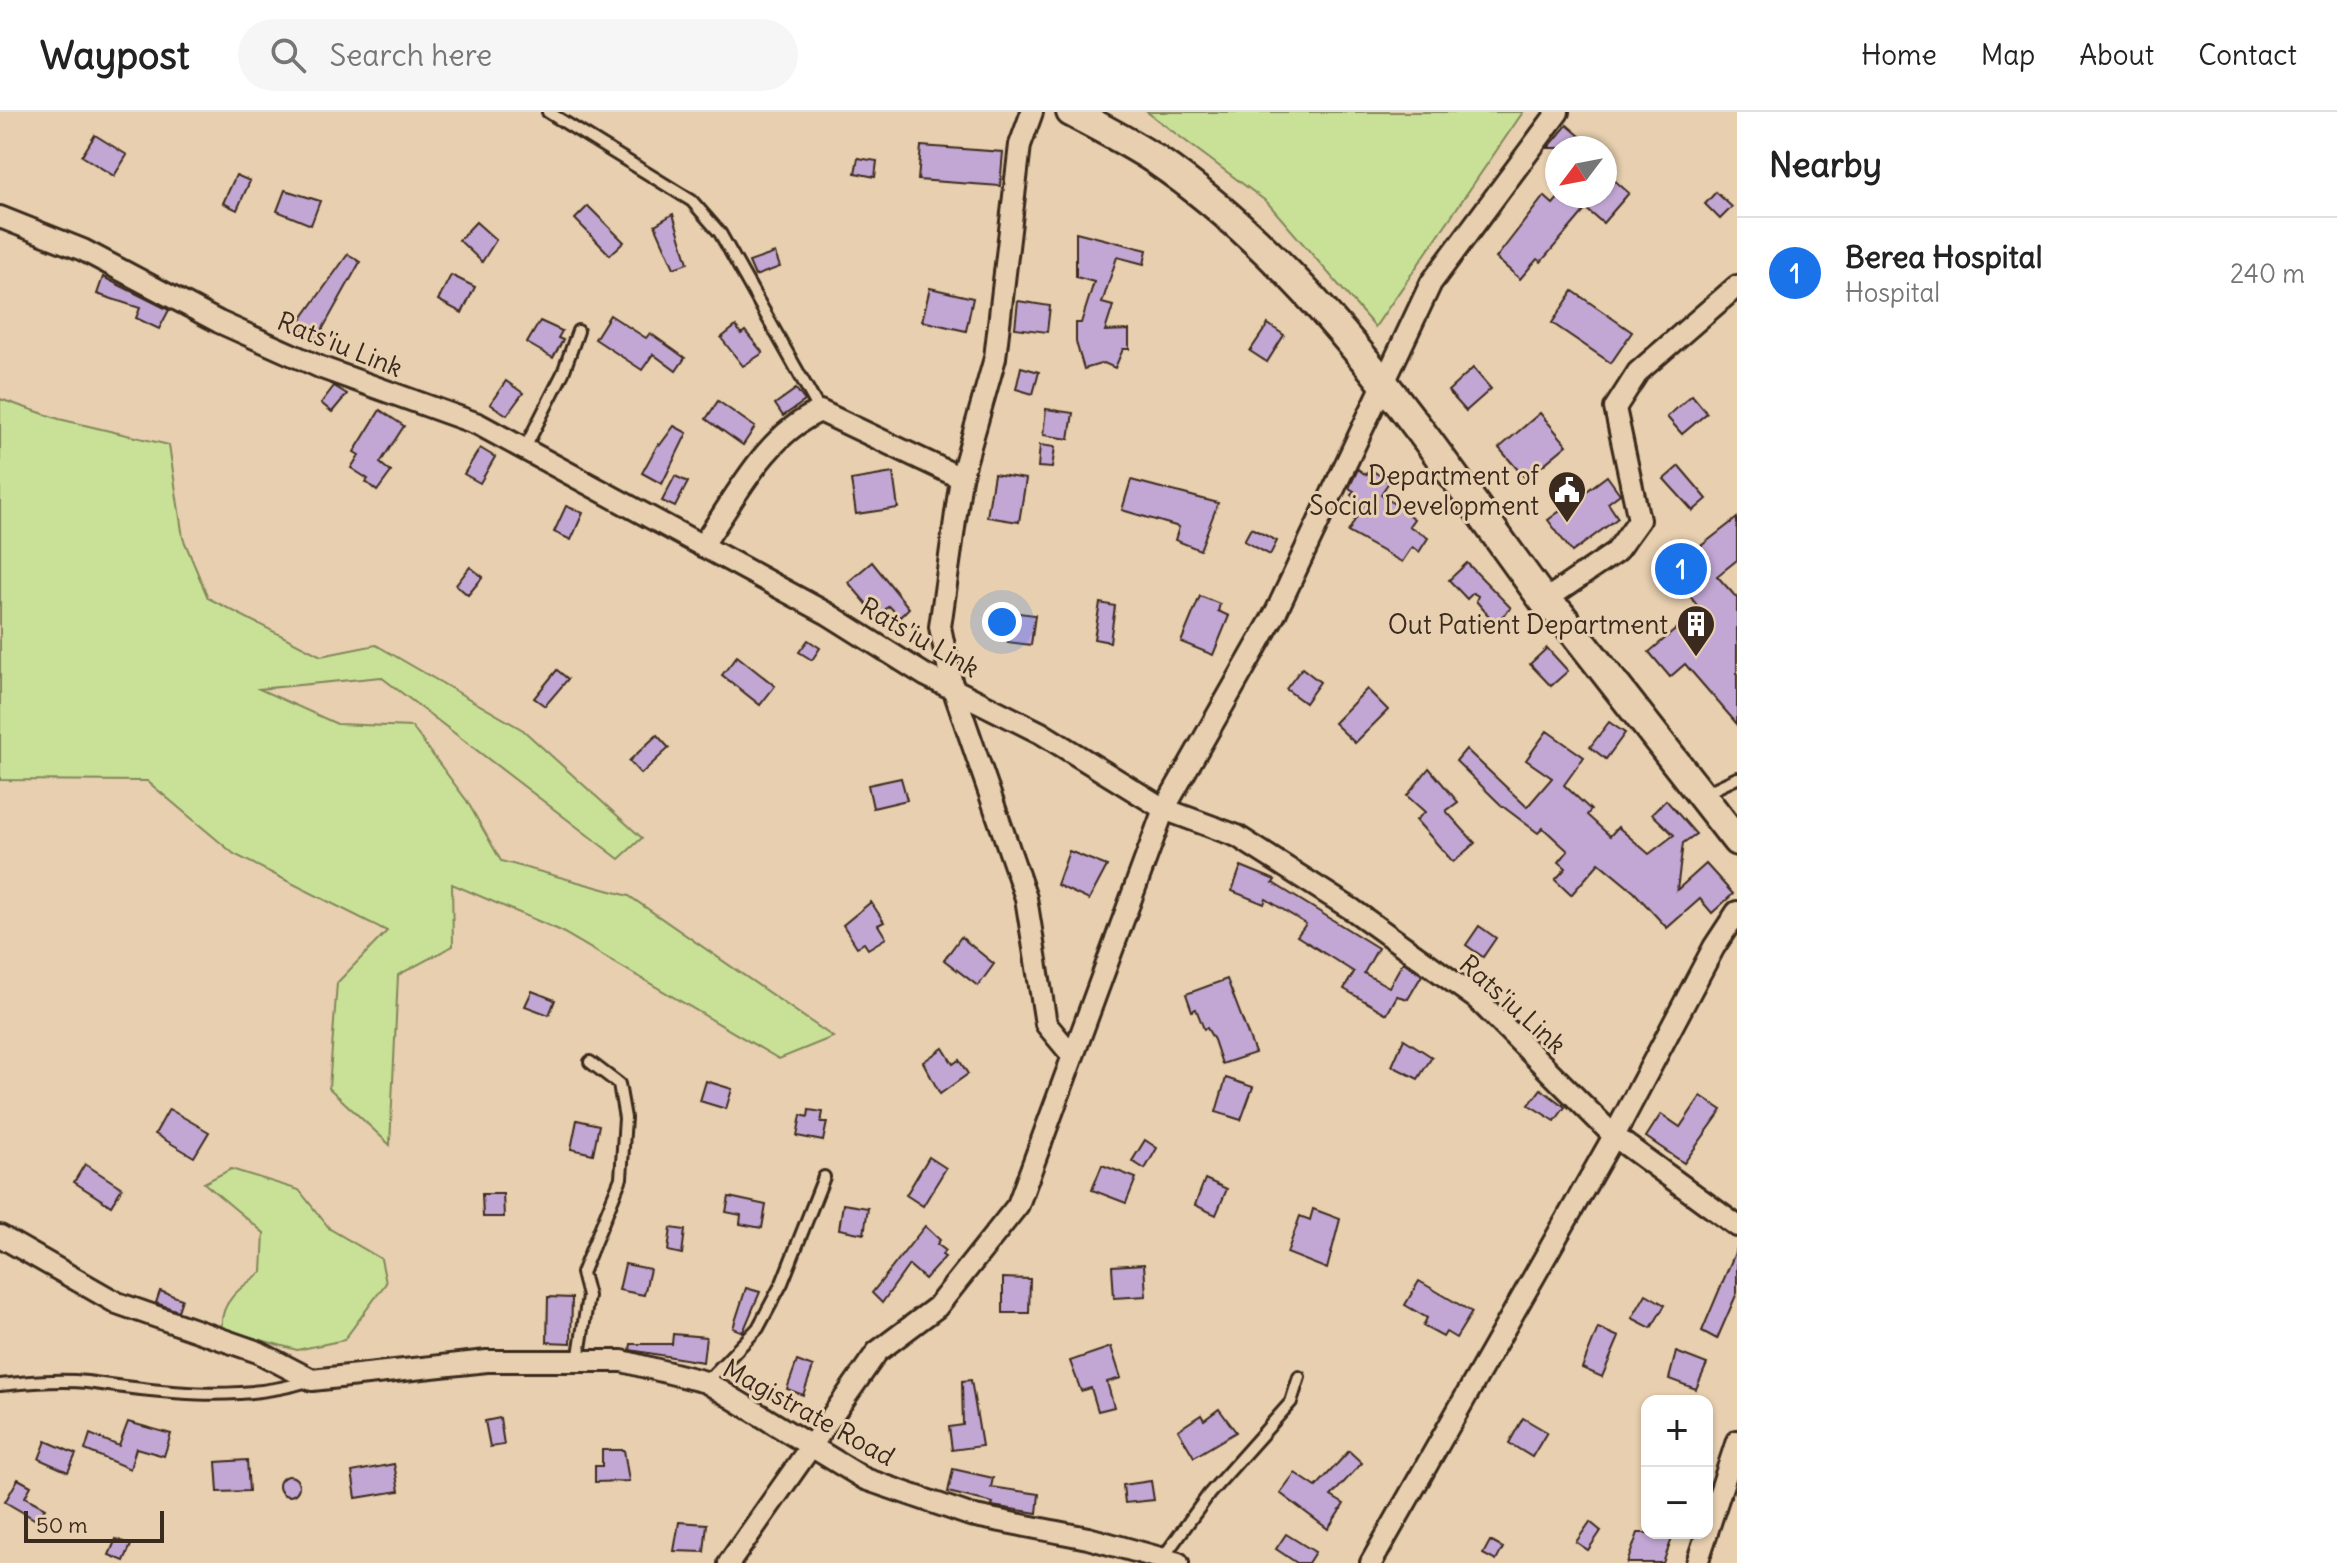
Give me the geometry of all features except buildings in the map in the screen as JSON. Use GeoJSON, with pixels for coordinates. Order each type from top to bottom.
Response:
{"type":"FeatureCollection","features":[{"type":"Feature","properties":{"kind":"main road"},"geometry":{"type":"LineString","coordinates":[[1071,112],[1155,159],[1218,210],[1300,285],[1383,381],[1544,601],[1559,613],[1737,841]]}},
{"type":"Feature","properties":{"kind":"street"},"geometry":{"type":"LineString","coordinates":[[1032,112],[1020,145],[995,358],[961,478],[940,627],[952,685],[1026,898],[1046,1024],[1071,1054]]}},
{"type":"Feature","properties":{"kind":"street"},"geometry":{"type":"LineString","coordinates":[[729,1563],[877,1352],[937,1307],[1018,1205],[1071,1054],[1164,809],[1276,612],[1431,283],[1558,112]]}},
{"type":"Feature","properties":{"kind":"street","name":"Rats'iu Link"},"geometry":{"type":"LineString","coordinates":[[0,217],[83,250],[219,322],[322,368],[478,424],[828,614],[925,675],[952,685],[1041,733],[1164,809],[1237,836],[1353,910],[1477,999],[1614,1136],[1737,1226]]}},
{"type":"Feature","properties":{"kind":"street"},"geometry":{"type":"LineString","coordinates":[[1544,601],[1616,552],[1639,520],[1615,408],[1638,372],[1737,286]]}},
{"type":"Feature","properties":{"kind":"street"},"geometry":{"type":"LineString","coordinates":[[702,546],[777,439],[802,419],[820,411],[961,478]]}},
{"type":"Feature","properties":{"kind":"street"},"geometry":{"type":"LineString","coordinates":[[1371,1563],[1614,1136],[1714,947],[1737,912]]}},
{"type":"Feature","properties":{"kind":"street"},"geometry":{"type":"LineString","coordinates":[[0,1236],[117,1303],[258,1352],[312,1380]]}},
{"type":"Feature","properties":{"kind":"street","name":"Magistrate Road"},"geometry":{"type":"LineString","coordinates":[[312,1380],[487,1361],[622,1361],[706,1382],[865,1479],[970,1515],[1088,1538],[1170,1561]]}},
{"type":"Feature","properties":{"kind":"street"},"geometry":{"type":"LineString","coordinates":[[1713,1514],[1737,1441]]}},
{"type":"Feature","properties":{"kind":"street"},"geometry":{"type":"LineString","coordinates":[[1697,1563],[1705,1539]]}},
{"type":"Feature","properties":{"kind":"lane"},"geometry":{"type":"LineString","coordinates":[[548,112],[692,201],[720,233],[820,411]]}},
{"type":"Feature","properties":{"kind":"lane"},"geometry":{"type":"LineString","coordinates":[[524,450],[563,373],[578,331]]}},
{"type":"Feature","properties":{"kind":"lane"},"geometry":{"type":"LineString","coordinates":[[1702,794],[1737,778]]}},
{"type":"Feature","properties":{"kind":"lane"},"geometry":{"type":"LineString","coordinates":[[578,1362],[588,1296],[582,1273],[621,1178],[625,1118],[619,1084],[590,1062]]}},
{"type":"Feature","properties":{"kind":"lane"},"geometry":{"type":"LineString","coordinates":[[706,1382],[758,1328],[782,1283],[824,1177]]}},
{"type":"Feature","properties":{"kind":"lane"},"geometry":{"type":"LineString","coordinates":[[1170,1561],[1209,1494],[1291,1402],[1299,1377]]}},
{"type":"Feature","properties":{"kind":"lane"},"geometry":{"type":"LineString","coordinates":[[0,1385],[85,1382],[108,1387],[238,1393],[286,1388],[312,1380]]}},
{"type":"Feature","properties":{"kind":"green space"},"geometry":{"type":"Polygon","coordinates":[[[1147,112],[1523,112],[1375,327],[1267,202],[1147,112]]]}},
{"type":"Feature","properties":{"kind":"green space"},"geometry":{"type":"Polygon","coordinates":[[[0,399],[59,419],[169,445],[183,538],[208,598],[321,656],[376,645],[523,730],[642,838],[619,859],[381,677],[259,689],[337,724],[412,727],[467,801],[501,861],[629,896],[833,1037],[779,1059],[559,930],[452,884],[453,946],[398,975],[390,1145],[329,1088],[337,983],[387,931],[234,854],[147,781],[0,780],[0,399]]]}},
{"type":"Feature","properties":{"kind":"green space"},"geometry":{"type":"Polygon","coordinates":[[[231,1169],[299,1190],[330,1229],[381,1259],[386,1283],[344,1340],[297,1350],[222,1329],[228,1303],[262,1272],[264,1233],[204,1183],[231,1169]]]}},
{"type":"Feature","properties":{"kind":"place","name":"Department of Social Development"},"geometry":{"type":"Point","coordinates":[1567,524]}},
{"type":"Feature","properties":{"kind":"place","name":"Berea Hospital"},"geometry":{"type":"Point","coordinates":[1681,569]}},
{"type":"Feature","properties":{"kind":"place","name":"Out Patient Department"},"geometry":{"type":"Point","coordinates":[1696,658]}}]}
